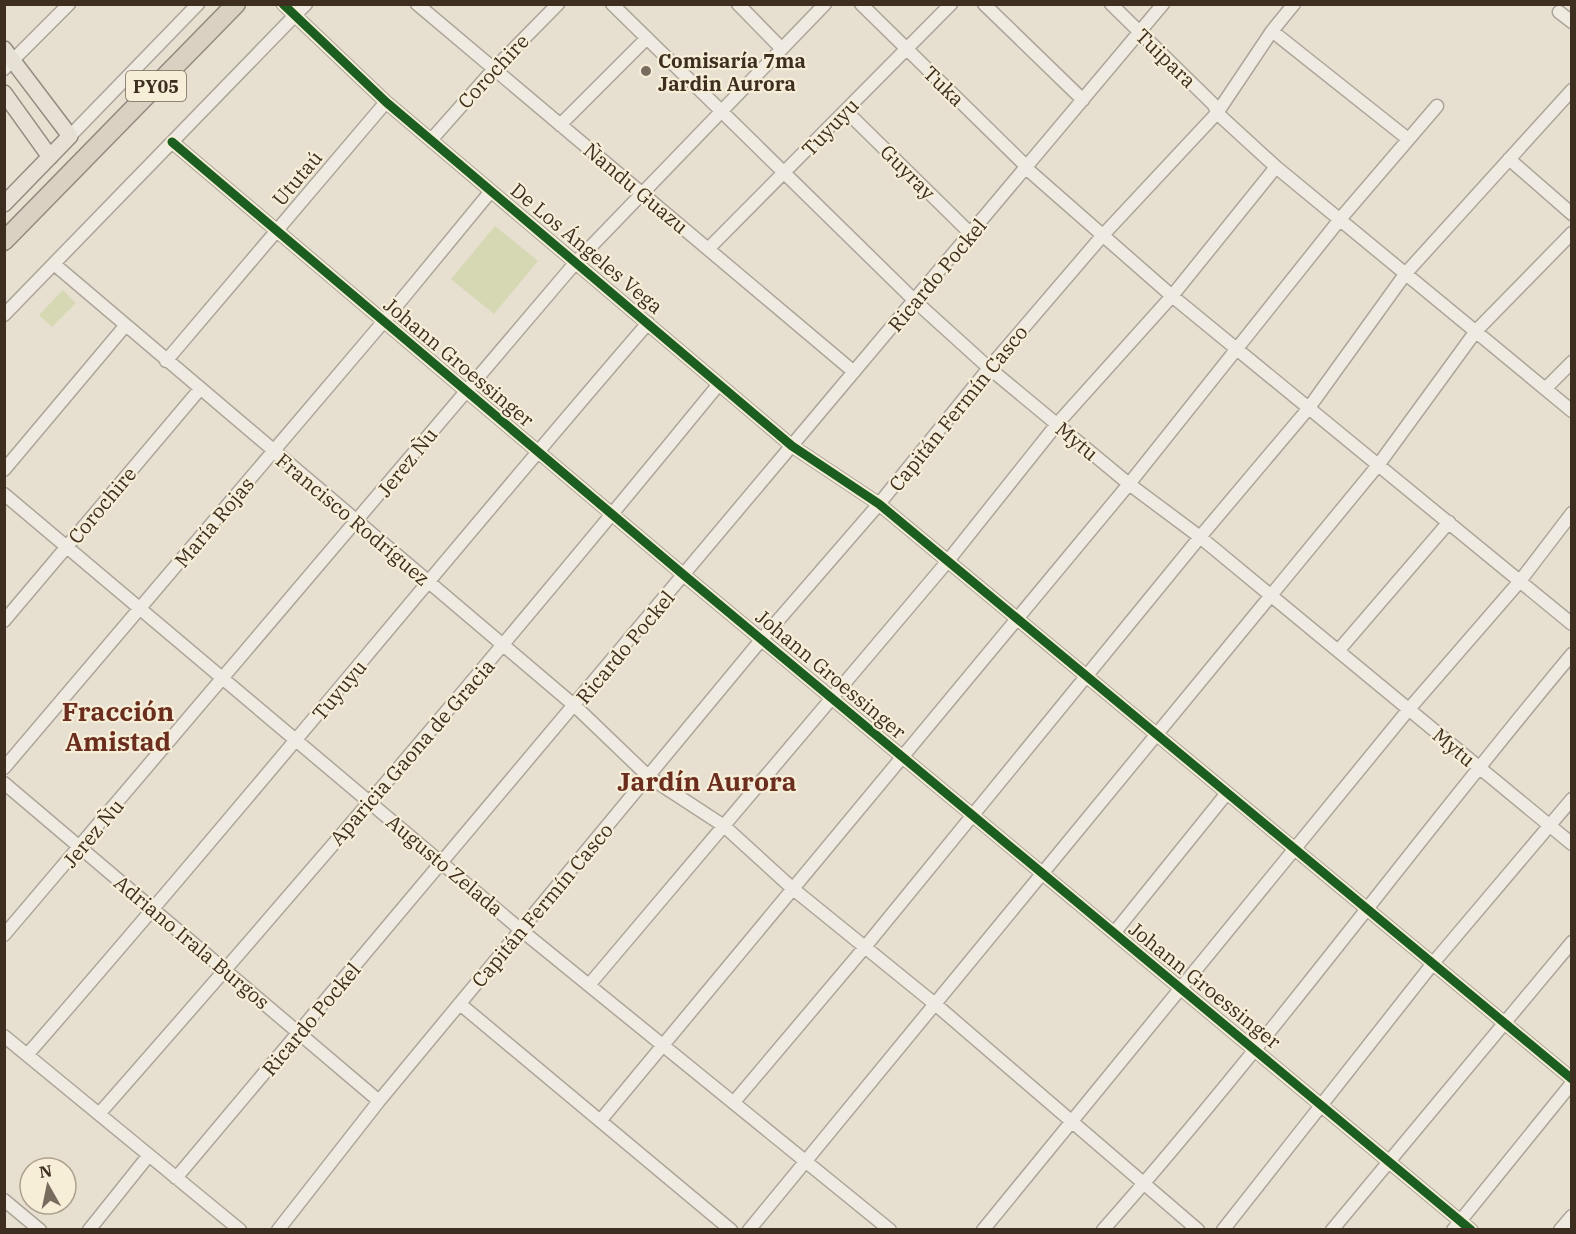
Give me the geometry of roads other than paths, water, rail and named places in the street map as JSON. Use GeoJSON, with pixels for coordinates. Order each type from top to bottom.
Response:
{"type":"FeatureCollection","features":[{"type":"Feature","properties":{"kind":"highway","name":"PY05"},"geometry":{"type":"LineString","coordinates":[[4,241],[236,4]]}},
{"type":"Feature","properties":{"kind":"main road"},"geometry":{"type":"LineString","coordinates":[[4,204],[70,136],[7,60]]}},
{"type":"Feature","properties":{"kind":"main road"},"geometry":{"type":"LineString","coordinates":[[4,93],[50,157]]}},
{"type":"Feature","properties":{"kind":"street"},"geometry":{"type":"LineString","coordinates":[[7,60],[69,4]]}},
{"type":"Feature","properties":{"kind":"street"},"geometry":{"type":"LineString","coordinates":[[70,136],[198,4]]}},
{"type":"Feature","properties":{"kind":"street","name":"De Los Ángeles Vega"},"geometry":{"type":"LineString","coordinates":[[283,4],[386,102],[792,446],[879,504],[1434,962],[1572,1081]]}},
{"type":"Feature","properties":{"kind":"street"},"geometry":{"type":"LineString","coordinates":[[4,315],[306,4]]}},
{"type":"Feature","properties":{"kind":"street","name":"Ñandu Guazu"},"geometry":{"type":"LineString","coordinates":[[417,4],[854,372]]}},
{"type":"Feature","properties":{"kind":"street","name":"Corochire"},"geometry":{"type":"LineString","coordinates":[[431,140],[493,70],[558,4]]}},
{"type":"Feature","properties":{"kind":"street","name":"Mytu"},"geometry":{"type":"LineString","coordinates":[[612,4],[915,301],[989,368],[1129,484],[1200,537],[1572,844]]}},
{"type":"Feature","properties":{"kind":"street"},"geometry":{"type":"LineString","coordinates":[[738,4],[782,49]]}},
{"type":"Feature","properties":{"kind":"street","name":"Jerez Ñu"},"geometry":{"type":"LineString","coordinates":[[4,935],[357,523],[466,390],[576,262],[825,4]]}},
{"type":"Feature","properties":{"kind":"street","name":"Tuka"},"geometry":{"type":"LineString","coordinates":[[861,4],[1027,167],[1172,296],[1572,624]]}},
{"type":"Feature","properties":{"kind":"street","name":"Tuyuyu"},"geometry":{"type":"LineString","coordinates":[[708,249],[951,4]]}},
{"type":"Feature","properties":{"kind":"street"},"geometry":{"type":"LineString","coordinates":[[984,4],[1083,100]]}},
{"type":"Feature","properties":{"kind":"street","name":"Tuipara"},"geometry":{"type":"LineString","coordinates":[[1111,4],[1214,105],[1216,113],[1276,167],[1341,218],[1572,411]]}},
{"type":"Feature","properties":{"kind":"street","name":"Ricardo Pockel"},"geometry":{"type":"LineString","coordinates":[[176,1178],[685,576],[1163,4]]}},
{"type":"Feature","properties":{"kind":"street","name":"Capitán Fermín Casco"},"geometry":{"type":"LineString","coordinates":[[278,1230],[380,1101],[521,930],[762,640],[879,504],[989,368],[1103,235],[1216,113],[1272,31],[1294,4]]}},
{"type":"Feature","properties":{"kind":"street"},"geometry":{"type":"LineString","coordinates":[[1559,12],[1572,22]]}},
{"type":"Feature","properties":{"kind":"street"},"geometry":{"type":"LineString","coordinates":[[1272,31],[1408,139]]}},
{"type":"Feature","properties":{"kind":"street"},"geometry":{"type":"LineString","coordinates":[[560,125],[647,38]]}},
{"type":"Feature","properties":{"kind":"street"},"geometry":{"type":"LineString","coordinates":[[734,1102],[866,947],[1200,537],[1308,409],[1406,273],[1572,90]]}},
{"type":"Feature","properties":{"kind":"street","name":"Ututaú"},"geometry":{"type":"LineString","coordinates":[[166,361],[386,102]]}},
{"type":"Feature","properties":{"kind":"street"},"geometry":{"type":"LineString","coordinates":[[600,1121],[1129,484],[1341,218],[1437,106]]}},
{"type":"Feature","properties":{"kind":"street","name":"Guyray"},"geometry":{"type":"LineString","coordinates":[[846,111],[971,234]]}},
{"type":"Feature","properties":{"kind":"street","name":"Johann Groessinger"},"geometry":{"type":"LineString","coordinates":[[172,142],[612,515],[1042,874],[1323,1104],[1389,1161],[1457,1225],[1471,1230]]}},
{"type":"Feature","properties":{"kind":"street"},"geometry":{"type":"LineString","coordinates":[[1509,159],[1572,214]]}},
{"type":"Feature","properties":{"kind":"street"},"geometry":{"type":"LineString","coordinates":[[589,985],[947,562],[1057,424],[1172,296],[1276,167]]}},
{"type":"Feature","properties":{"kind":"street","name":"María Rojas"},"geometry":{"type":"LineString","coordinates":[[4,768],[384,321],[491,191]]}},
{"type":"Feature","properties":{"kind":"street"},"geometry":{"type":"LineString","coordinates":[[749,1230],[1379,464],[1476,331],[1572,233]]}},
{"type":"Feature","properties":{"kind":"street","name":"Francisco Rodríguez"},"geometry":{"type":"LineString","coordinates":[[54,264],[575,706],[649,777],[724,826],[792,888],[935,1004],[1198,1230]]}},
{"type":"Feature","properties":{"kind":"street","name":"Tuyuyu"},"geometry":{"type":"LineString","coordinates":[[27,1055],[153,911],[429,584],[537,452],[648,323]]}},
{"type":"Feature","properties":{"kind":"street"},"geometry":{"type":"LineString","coordinates":[[4,470],[125,326]]}},
{"type":"Feature","properties":{"kind":"street"},"geometry":{"type":"LineString","coordinates":[[1545,389],[1572,362]]}},
{"type":"Feature","properties":{"kind":"street","name":"Aparicia Gaona de Gracia"},"geometry":{"type":"LineString","coordinates":[[99,1114],[502,646],[720,384]]}},
{"type":"Feature","properties":{"kind":"street","name":"Corochire"},"geometry":{"type":"LineString","coordinates":[[4,621],[200,390]]}},
{"type":"Feature","properties":{"kind":"street","name":"Augusto Zelada"},"geometry":{"type":"LineString","coordinates":[[4,494],[225,678],[521,930],[890,1230]]}},
{"type":"Feature","properties":{"kind":"street"},"geometry":{"type":"LineString","coordinates":[[983,1230],[1180,988],[1297,849],[1409,709],[1520,581],[1572,513]]}},
{"type":"Feature","properties":{"kind":"street"},"geometry":{"type":"LineString","coordinates":[[1338,651],[1449,522]]}},
{"type":"Feature","properties":{"kind":"street"},"geometry":{"type":"LineString","coordinates":[[1102,1230],[1143,1184],[1254,1049],[1477,767],[1572,654]]}},
{"type":"Feature","properties":{"kind":"street","name":"Adriano Irala Burgos"},"geometry":{"type":"LineString","coordinates":[[4,783],[380,1101]]}},
{"type":"Feature","properties":{"kind":"street"},"geometry":{"type":"LineString","coordinates":[[1114,933],[1227,793]]}},
{"type":"Feature","properties":{"kind":"street"},"geometry":{"type":"LineString","coordinates":[[1223,1230],[1434,962],[1572,799]]}},
{"type":"Feature","properties":{"kind":"street"},"geometry":{"type":"LineString","coordinates":[[1332,1230],[1572,942]]}},
{"type":"Feature","properties":{"kind":"street"},"geometry":{"type":"LineString","coordinates":[[460,1004],[731,1230]]}},
{"type":"Feature","properties":{"kind":"street"},"geometry":{"type":"LineString","coordinates":[[4,1036],[240,1230]]}},
{"type":"Feature","properties":{"kind":"street"},"geometry":{"type":"LineString","coordinates":[[1457,1225],[1572,1081]]}},
{"type":"Feature","properties":{"kind":"street"},"geometry":{"type":"LineString","coordinates":[[89,1230],[149,1155]]}},
{"type":"Feature","properties":{"kind":"street"},"geometry":{"type":"LineString","coordinates":[[4,1200],[40,1230]]}},
{"type":"Feature","properties":{"kind":"street"},"geometry":{"type":"LineString","coordinates":[[1560,1230],[1572,1216]]}},
{"type":"Feature","properties":{"kind":"place","name":"Comisaría 7ma Jardin Aurora"},"geometry":{"type":"Point","coordinates":[646,71]}},
{"type":"Feature","properties":{"kind":"district","name":"Fracción Amistad"},"geometry":{"type":"Point","coordinates":[118,726]}},
{"type":"Feature","properties":{"kind":"district","name":"Jardín Aurora"},"geometry":{"type":"Point","coordinates":[707,781]}}]}
